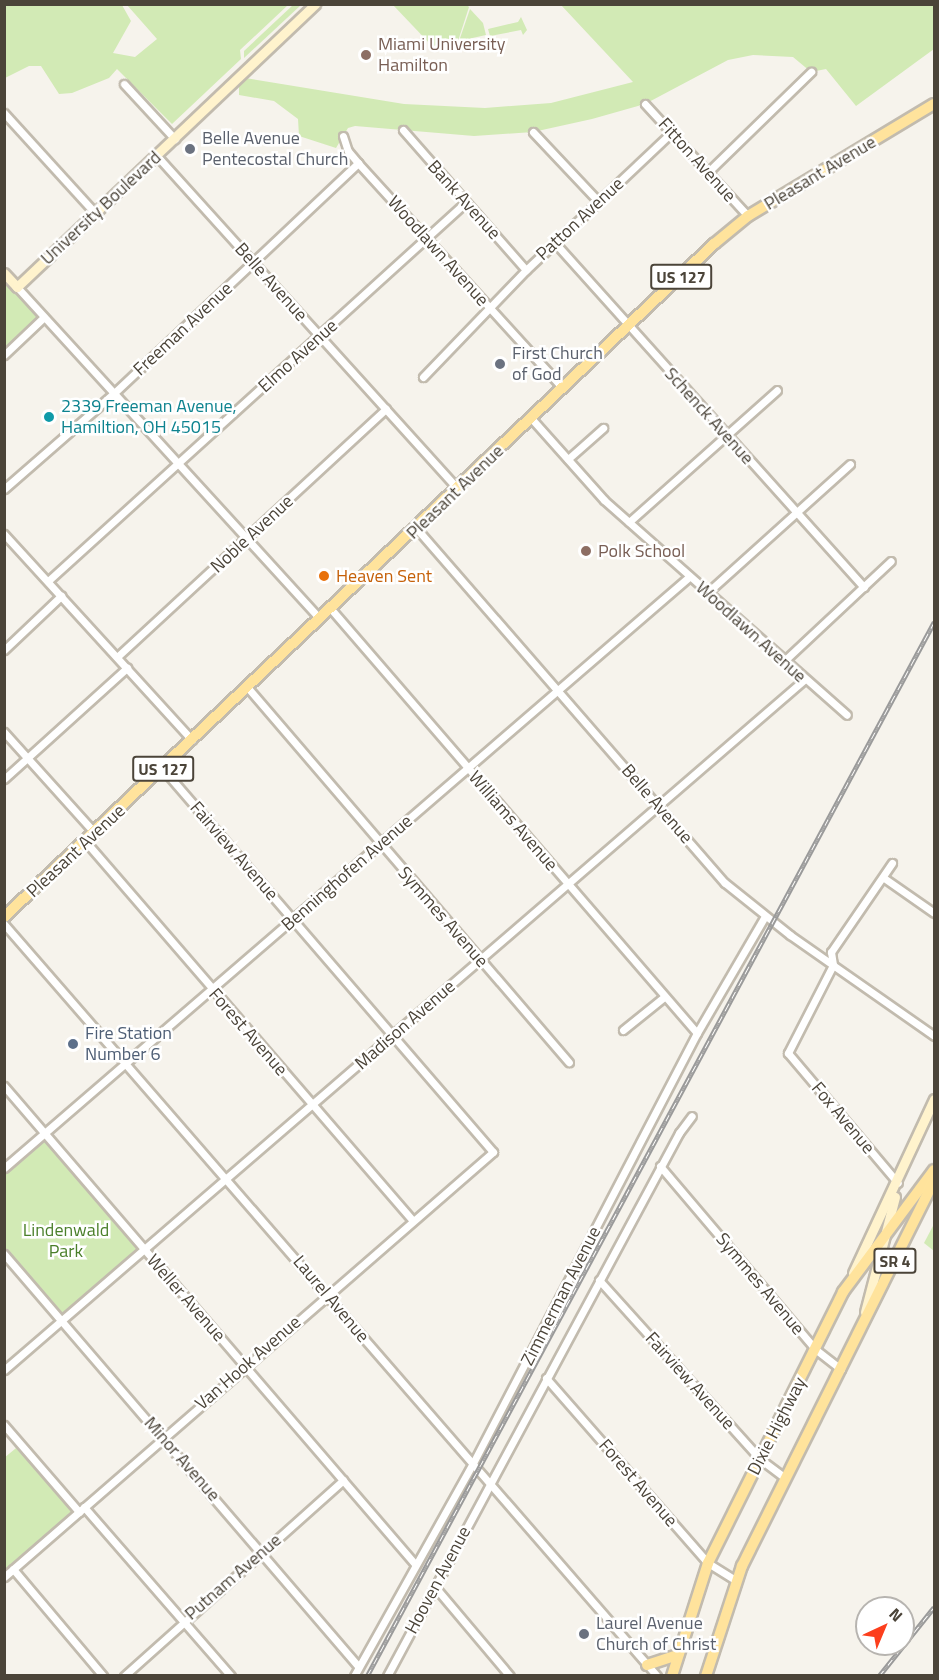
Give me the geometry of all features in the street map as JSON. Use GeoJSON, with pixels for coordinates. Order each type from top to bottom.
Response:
{"type":"FeatureCollection","features":[{"type":"Feature","properties":{"kind":"main road","name":"Pleasant Avenue"},"geometry":{"type":"LineString","coordinates":[[4,917],[163,769],[319,618],[417,529],[628,326],[748,216],[934,104]]}},
{"type":"Feature","properties":{"kind":"main road","name":"SR 4"},"geometry":{"type":"LineString","coordinates":[[843,1292],[934,1170]]}},
{"type":"Feature","properties":{"kind":"main road","name":"SR 4"},"geometry":{"type":"LineString","coordinates":[[856,1341],[934,1181]]}},
{"type":"Feature","properties":{"kind":"main road","name":"Dixie Highway"},"geometry":{"type":"LineString","coordinates":[[672,1676],[708,1563],[843,1292]]}},
{"type":"Feature","properties":{"kind":"main road","name":"Dixie Highway"},"geometry":{"type":"LineString","coordinates":[[706,1676],[737,1581],[785,1478],[856,1341]]}},
{"type":"Feature","properties":{"kind":"main road"},"geometry":{"type":"LineString","coordinates":[[647,1665],[678,1655]]}},
{"type":"Feature","properties":{"kind":"street","name":"University Boulevard"},"geometry":{"type":"LineString","coordinates":[[17,287],[315,4]]}},
{"type":"Feature","properties":{"kind":"street"},"geometry":{"type":"LineString","coordinates":[[708,172],[811,72]]}},
{"type":"Feature","properties":{"kind":"street"},"geometry":{"type":"LineString","coordinates":[[124,84],[175,139]]}},
{"type":"Feature","properties":{"kind":"street","name":"Fitton Avenue"},"geometry":{"type":"LineString","coordinates":[[645,104],[748,216]]}},
{"type":"Feature","properties":{"kind":"street"},"geometry":{"type":"LineString","coordinates":[[4,113],[96,214]]}},
{"type":"Feature","properties":{"kind":"street","name":"Bank Avenue"},"geometry":{"type":"LineString","coordinates":[[403,130],[526,270]]}},
{"type":"Feature","properties":{"kind":"street"},"geometry":{"type":"LineString","coordinates":[[533,132],[599,202]]}},
{"type":"Feature","properties":{"kind":"street","name":"Patton Avenue"},"geometry":{"type":"LineString","coordinates":[[489,307],[672,132]]}},
{"type":"Feature","properties":{"kind":"street","name":"Woodlawn Avenue"},"geometry":{"type":"LineString","coordinates":[[343,136],[348,152],[358,164],[563,388]]}},
{"type":"Feature","properties":{"kind":"street","name":"Belle Avenue"},"geometry":{"type":"LineString","coordinates":[[157,156],[458,488]]}},
{"type":"Feature","properties":{"kind":"street","name":"Freeman Avenue"},"geometry":{"type":"LineString","coordinates":[[4,489],[113,394],[358,164]]}},
{"type":"Feature","properties":{"kind":"street","name":"Elmo Avenue"},"geometry":{"type":"LineString","coordinates":[[48,581],[466,202]]}},
{"type":"Feature","properties":{"kind":"street","name":"Schenck Avenue"},"geometry":{"type":"LineString","coordinates":[[556,244],[864,587]]}},
{"type":"Feature","properties":{"kind":"street"},"geometry":{"type":"LineString","coordinates":[[4,273],[246,541],[319,618]]}},
{"type":"Feature","properties":{"kind":"street"},"geometry":{"type":"LineString","coordinates":[[423,377],[459,344],[489,307]]}},
{"type":"Feature","properties":{"kind":"street"},"geometry":{"type":"LineString","coordinates":[[4,355],[44,317]]}},
{"type":"Feature","properties":{"kind":"street"},"geometry":{"type":"LineString","coordinates":[[629,522],[777,390]]}},
{"type":"Feature","properties":{"kind":"street","name":"Noble Avenue"},"geometry":{"type":"LineString","coordinates":[[117,657],[246,541],[386,409]]}},
{"type":"Feature","properties":{"kind":"street","name":"Woodlawn Avenue"},"geometry":{"type":"LineString","coordinates":[[531,418],[629,522],[847,715]]}},
{"type":"Feature","properties":{"kind":"street"},"geometry":{"type":"LineString","coordinates":[[568,459],[603,428]]}},
{"type":"Feature","properties":{"kind":"street"},"geometry":{"type":"LineString","coordinates":[[708,592],[850,464]]}},
{"type":"Feature","properties":{"kind":"street","name":"Belle Avenue"},"geometry":{"type":"LineString","coordinates":[[417,529],[725,883],[765,916],[934,1036]]}},
{"type":"Feature","properties":{"kind":"street"},"geometry":{"type":"LineString","coordinates":[[4,534],[192,740]]}},
{"type":"Feature","properties":{"kind":"street"},"geometry":{"type":"LineString","coordinates":[[784,661],[891,561]]}},
{"type":"Feature","properties":{"kind":"street","name":"Benninghofen Avenue"},"geometry":{"type":"LineString","coordinates":[[4,1168],[689,577]]}},
{"type":"Feature","properties":{"kind":"street"},"geometry":{"type":"LineString","coordinates":[[4,650],[60,596]]}},
{"type":"Feature","properties":{"kind":"street","name":"Williams Avenue"},"geometry":{"type":"LineString","coordinates":[[331,609],[697,1033]]}},
{"type":"Feature","properties":{"kind":"street"},"geometry":{"type":"LineString","coordinates":[[4,779],[127,668]]}},
{"type":"Feature","properties":{"kind":"street","name":"Madison Avenue"},"geometry":{"type":"LineString","coordinates":[[4,1370],[145,1251],[227,1177],[805,680]]}},
{"type":"Feature","properties":{"kind":"street","name":"Symmes Avenue"},"geometry":{"type":"LineString","coordinates":[[248,688],[379,844],[569,1062]]}},
{"type":"Feature","properties":{"kind":"street"},"geometry":{"type":"LineString","coordinates":[[4,732],[95,833]]}},
{"type":"Feature","properties":{"kind":"street","name":"Fairview Avenue"},"geometry":{"type":"LineString","coordinates":[[163,769],[493,1152]]}},
{"type":"Feature","properties":{"kind":"street","name":"Forest Avenue"},"geometry":{"type":"LineString","coordinates":[[86,842],[412,1220]]}},
{"type":"Feature","properties":{"kind":"street"},"geometry":{"type":"LineString","coordinates":[[833,965],[831,952],[884,878],[892,863]]}},
{"type":"Feature","properties":{"kind":"street"},"geometry":{"type":"LineString","coordinates":[[884,878],[934,913]]}},
{"type":"Feature","properties":{"kind":"street","name":"Zimmerman Avenue"},"geometry":{"type":"LineString","coordinates":[[354,1676],[472,1465],[697,1033],[765,916]]}},
{"type":"Feature","properties":{"kind":"street","name":"Laurel Avenue"},"geometry":{"type":"LineString","coordinates":[[4,924],[227,1177],[489,1485],[657,1676]]}},
{"type":"Feature","properties":{"kind":"street","name":"Fox Avenue"},"geometry":{"type":"LineString","coordinates":[[833,965],[788,1053],[898,1183]]}},
{"type":"Feature","properties":{"kind":"street"},"geometry":{"type":"LineString","coordinates":[[623,1030],[664,997]]}},
{"type":"Feature","properties":{"kind":"street","name":"Weller Avenue"},"geometry":{"type":"LineString","coordinates":[[4,1086],[46,1132],[145,1251],[245,1364],[415,1564]]}},
{"type":"Feature","properties":{"kind":"street","name":"Dixie Highway"},"geometry":{"type":"LineString","coordinates":[[843,1292],[898,1183],[934,1098]]}},
{"type":"Feature","properties":{"kind":"street","name":"Zimmerman Avenue"},"geometry":{"type":"LineString","coordinates":[[489,1485],[660,1166],[692,1116]]}},
{"type":"Feature","properties":{"kind":"street","name":"Van Hook Avenue"},"geometry":{"type":"LineString","coordinates":[[4,1577],[245,1364],[493,1152]]}},
{"type":"Feature","properties":{"kind":"street","name":"Symmes Avenue"},"geometry":{"type":"LineString","coordinates":[[660,1166],[815,1349],[841,1369]]}},
{"type":"Feature","properties":{"kind":"street","name":"Dixie Highway"},"geometry":{"type":"LineString","coordinates":[[856,1341],[887,1233],[898,1183]]}},
{"type":"Feature","properties":{"kind":"street","name":"Minor Avenue"},"geometry":{"type":"LineString","coordinates":[[4,1254],[358,1666]]}},
{"type":"Feature","properties":{"kind":"street","name":"Fairview Avenue"},"geometry":{"type":"LineString","coordinates":[[599,1280],[760,1459],[785,1478]]}},
{"type":"Feature","properties":{"kind":"street","name":"Forest Avenue"},"geometry":{"type":"LineString","coordinates":[[546,1378],[708,1563],[737,1581]]}},
{"type":"Feature","properties":{"kind":"street"},"geometry":{"type":"LineString","coordinates":[[4,1425],[183,1620],[231,1676]]}},
{"type":"Feature","properties":{"kind":"street","name":"Putnam Avenue"},"geometry":{"type":"LineString","coordinates":[[124,1676],[183,1620],[263,1553],[343,1480]]}},
{"type":"Feature","properties":{"kind":"street","name":"Hooven Avenue"},"geometry":{"type":"LineString","coordinates":[[387,1676],[489,1485]]}},
{"type":"Feature","properties":{"kind":"street"},"geometry":{"type":"LineString","coordinates":[[13,1569],[103,1676]]}},
{"type":"Feature","properties":{"kind":"street"},"geometry":{"type":"LineString","coordinates":[[435,1587],[510,1676]]}},
{"type":"Feature","properties":{"kind":"green space"},"geometry":{"type":"Polygon","coordinates":[[[5,4],[122,5],[131,21],[113,53],[135,57],[157,39],[127,5],[288,5],[240,50],[241,59],[172,124],[117,69],[109,78],[72,93],[59,94],[41,66],[29,66],[5,78],[5,4]]]}},
{"type":"Feature","properties":{"kind":"green space"},"geometry":{"type":"Polygon","coordinates":[[[466,4],[469,7],[458,41],[432,46],[393,5],[466,4]]]}},
{"type":"Feature","properties":{"kind":"green space"},"geometry":{"type":"Polygon","coordinates":[[[293,5],[301,5],[244,58],[244,51],[293,5]]]}},
{"type":"Feature","properties":{"kind":"green space"},"geometry":{"type":"Polygon","coordinates":[[[561,5],[934,5],[934,49],[856,106],[826,69],[811,72],[793,57],[753,55],[728,60],[645,104],[592,119],[533,132],[474,136],[355,126],[348,128],[336,148],[299,136],[298,119],[274,101],[239,95],[239,77],[404,104],[485,108],[551,103],[633,82],[561,5]]]}},
{"type":"Feature","properties":{"kind":"green space"},"geometry":{"type":"Polygon","coordinates":[[[470,9],[483,23],[486,35],[459,41],[470,9]]]}},
{"type":"Feature","properties":{"kind":"green space"},"geometry":{"type":"Polygon","coordinates":[[[521,17],[527,30],[523,35],[521,30],[490,36],[488,29],[518,22],[521,17]]]}},
{"type":"Feature","properties":{"kind":"green space"},"geometry":{"type":"Polygon","coordinates":[[[4,273],[44,317],[4,355],[4,273]]]}},
{"type":"Feature","properties":{"kind":"green space","name":"Lindenwald Park"},"geometry":{"type":"Polygon","coordinates":[[[46,1132],[145,1251],[62,1321],[5,1254],[4,1168],[46,1132]]]}},
{"type":"Feature","properties":{"kind":"green space"},"geometry":{"type":"Polygon","coordinates":[[[934,1224],[934,1251],[924,1243],[934,1224]]]}},
{"type":"Feature","properties":{"kind":"green space"},"geometry":{"type":"Polygon","coordinates":[[[21,1444],[79,1512],[4,1577],[4,1458],[21,1444]]]}},
{"type":"Feature","properties":{"kind":"railway"},"geometry":{"type":"LineString","coordinates":[[367,1676],[934,622]]}},
{"type":"Feature","properties":{"kind":"railway"},"geometry":{"type":"LineString","coordinates":[[879,1676],[934,1607]]}},
{"type":"Feature","properties":{"kind":"place","name":"Miami University Hamilton"},"geometry":{"type":"Point","coordinates":[366,55]}},
{"type":"Feature","properties":{"kind":"place","name":"Belle Avenue Pentecostal Church"},"geometry":{"type":"Point","coordinates":[190,149]}},
{"type":"Feature","properties":{"kind":"place","name":"First Church of God"},"geometry":{"type":"Point","coordinates":[500,364]}},
{"type":"Feature","properties":{"kind":"place","name":"2339 Freeman Avenue, Hamiltion, OH 45015"},"geometry":{"type":"Point","coordinates":[49,417]}},
{"type":"Feature","properties":{"kind":"place","name":"Polk School"},"geometry":{"type":"Point","coordinates":[586,551]}},
{"type":"Feature","properties":{"kind":"place","name":"Heaven Sent"},"geometry":{"type":"Point","coordinates":[324,576]}},
{"type":"Feature","properties":{"kind":"place","name":"Fire Station Number 6"},"geometry":{"type":"Point","coordinates":[73,1044]}},
{"type":"Feature","properties":{"kind":"place","name":"Laurel Avenue Church of Christ"},"geometry":{"type":"Point","coordinates":[584,1634]}}]}
